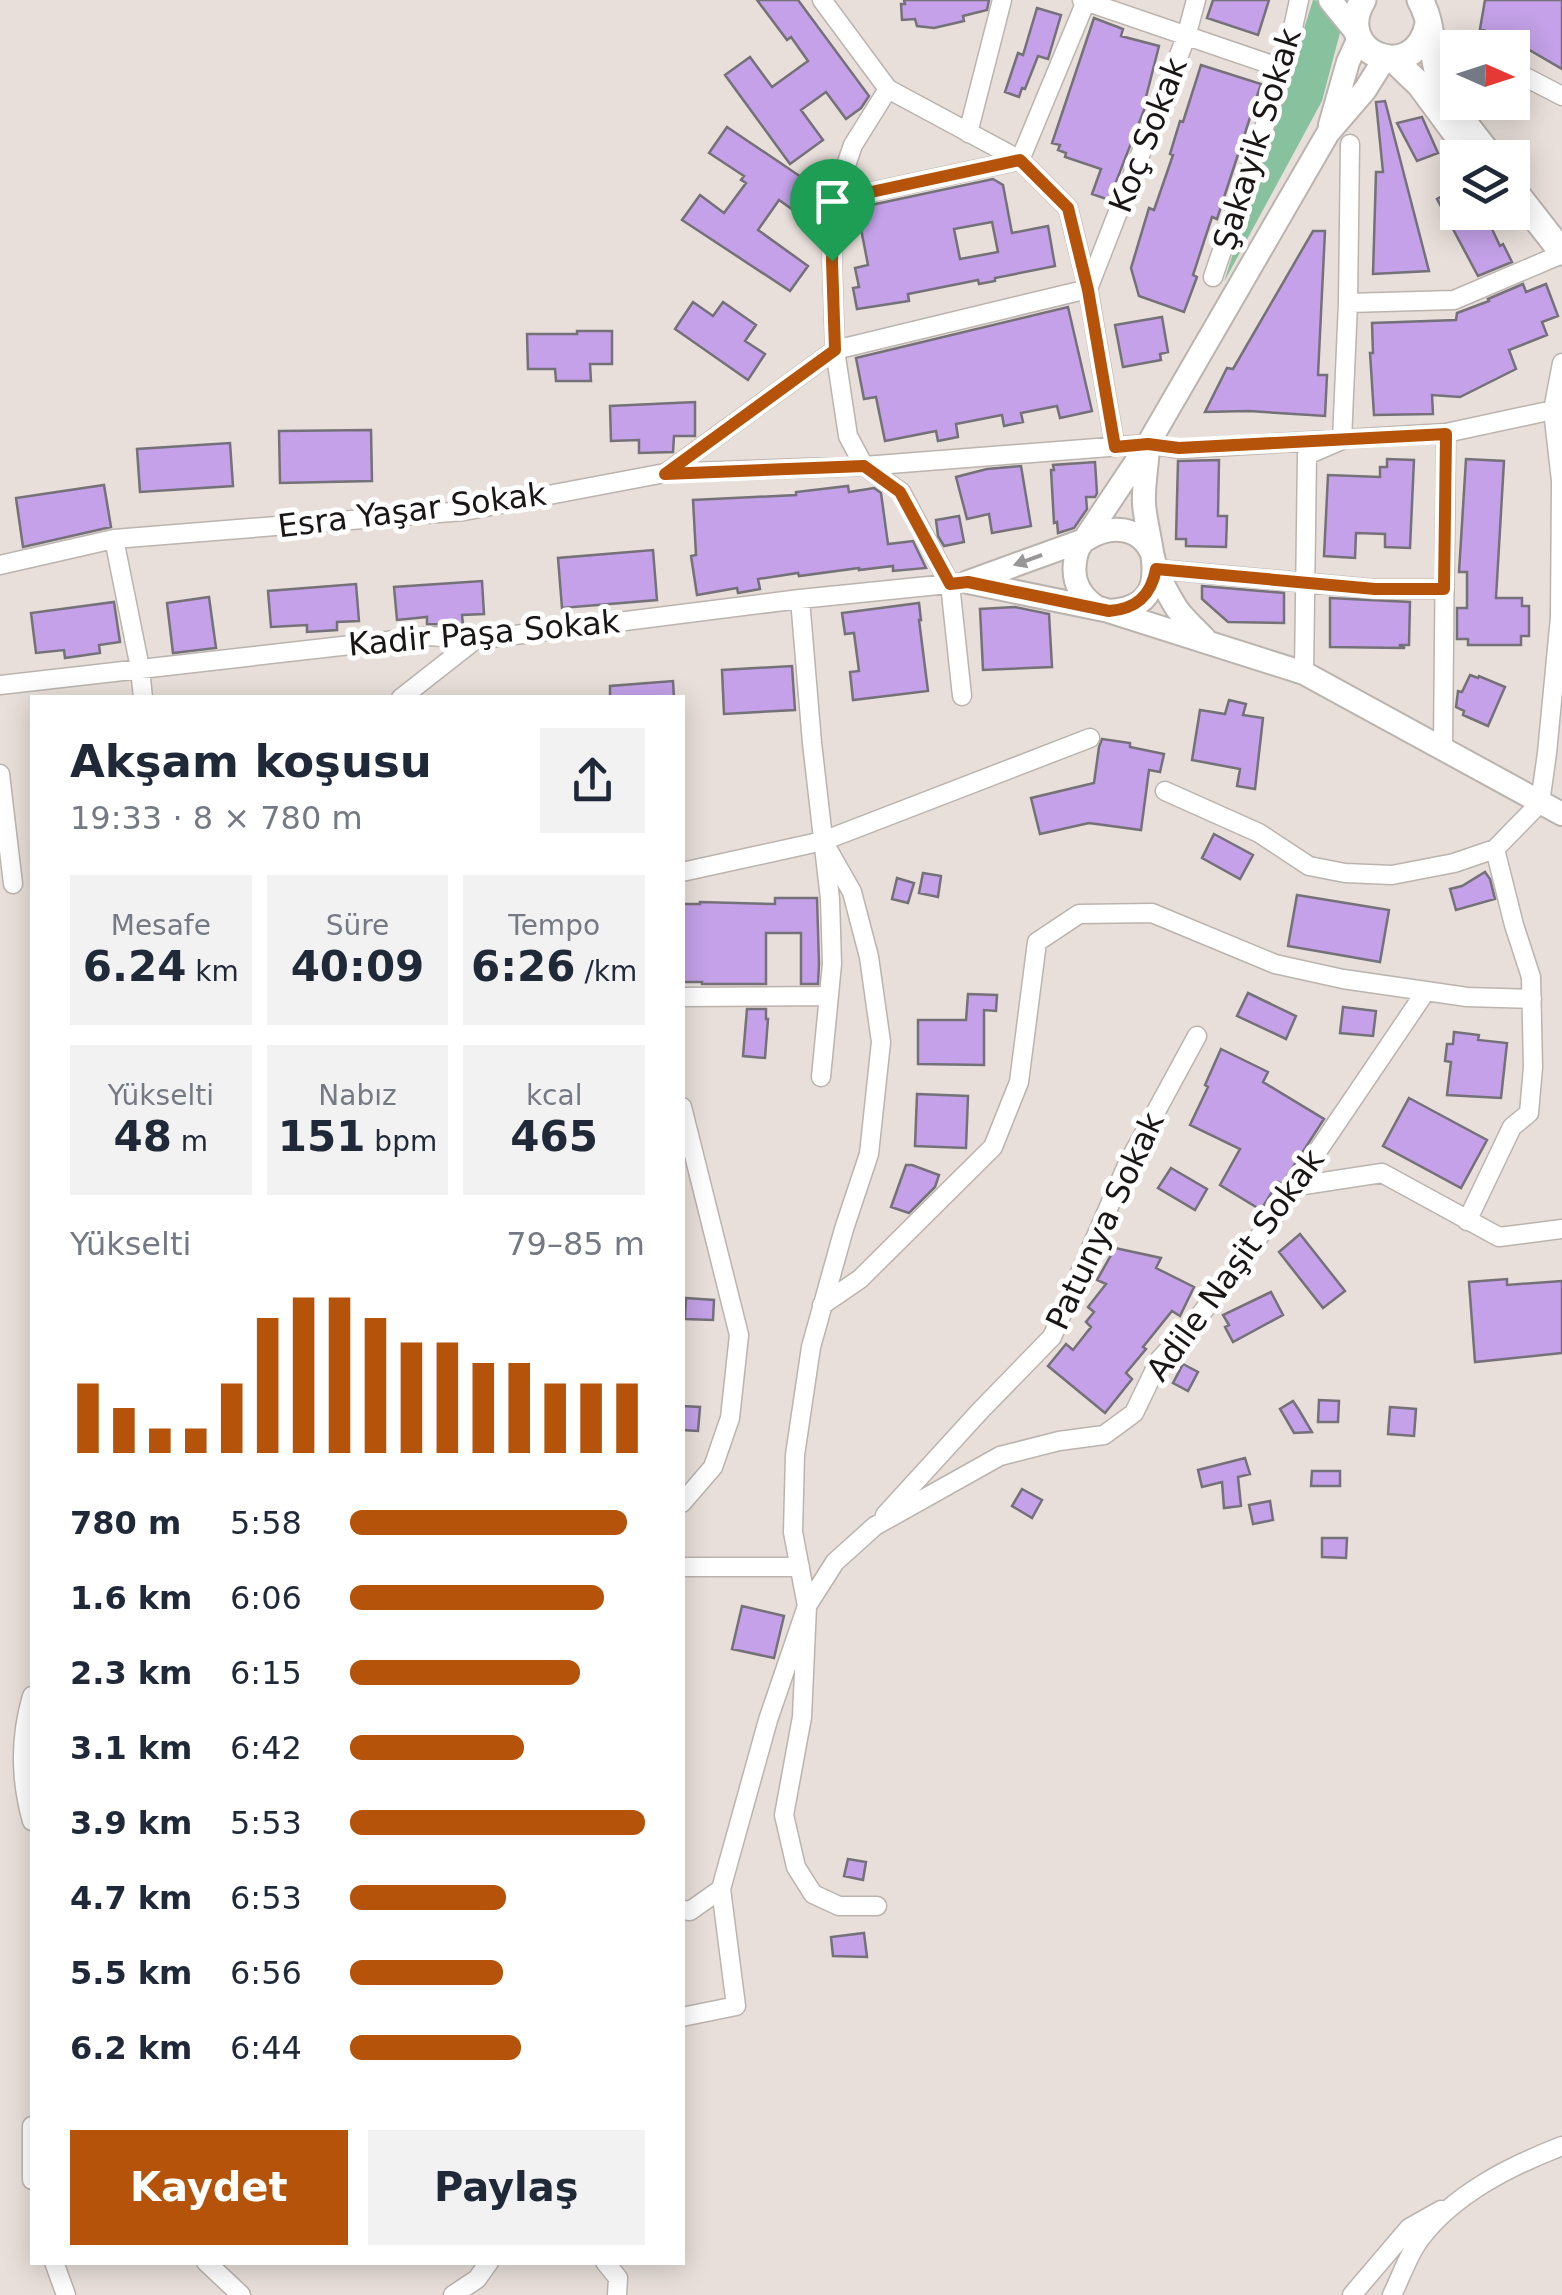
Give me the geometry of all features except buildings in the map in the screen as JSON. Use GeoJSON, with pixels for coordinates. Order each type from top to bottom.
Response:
{"type":"FeatureCollection","features":[{"type":"Feature","properties":{"kind":"main road"},"geometry":{"type":"LineString","coordinates":[[1362,0],[1355,19],[1358,35],[1370,52],[1389,58],[1420,85],[1463,140]]}},
{"type":"Feature","properties":{"kind":"main road"},"geometry":{"type":"LineString","coordinates":[[1389,58],[1413,52],[1420,44],[1425,8]]}},
{"type":"Feature","properties":{"kind":"main road"},"geometry":{"type":"LineString","coordinates":[[1425,8],[1438,74],[1459,115],[1478,140]]}},
{"type":"Feature","properties":{"kind":"main road"},"geometry":{"type":"LineString","coordinates":[[1530,211],[1562,253]]}},
{"type":"Feature","properties":{"kind":"street"},"geometry":{"type":"LineString","coordinates":[[822,0],[888,89],[1020,160],[1068,208],[1088,290],[1115,447]]}},
{"type":"Feature","properties":{"kind":"street"},"geometry":{"type":"LineString","coordinates":[[968,132],[1002,0]]}},
{"type":"Feature","properties":{"kind":"street","name":"Koç Sokak"},"geometry":{"type":"LineString","coordinates":[[1088,290],[1186,37],[1196,0]]}},
{"type":"Feature","properties":{"kind":"street","name":"Şakayik Sokak"},"geometry":{"type":"LineString","coordinates":[[1214,277],[1284,70],[1299,0]]}},
{"type":"Feature","properties":{"kind":"street"},"geometry":{"type":"LineString","coordinates":[[1328,134],[1358,35],[1330,0]]}},
{"type":"Feature","properties":{"kind":"street"},"geometry":{"type":"LineString","coordinates":[[1020,160],[1084,1],[1284,70]]}},
{"type":"Feature","properties":{"kind":"street"},"geometry":{"type":"LineString","coordinates":[[1148,444],[1144,502],[1156,569],[1153,583],[1136,605],[1109,611],[1096,607],[1077,588],[1073,575],[1078,549],[1148,444],[1328,134],[1389,58]]}},
{"type":"Feature","properties":{"kind":"street"},"geometry":{"type":"LineString","coordinates":[[1530,79],[1562,96]]}},
{"type":"Feature","properties":{"kind":"street"},"geometry":{"type":"LineString","coordinates":[[888,89],[853,145],[834,200],[835,350],[848,436],[864,466],[900,492],[959,583],[962,696]]}},
{"type":"Feature","properties":{"kind":"street"},"geometry":{"type":"LineString","coordinates":[[1304,673],[1307,455],[1342,440],[1350,144]]}},
{"type":"Feature","properties":{"kind":"street"},"geometry":{"type":"LineString","coordinates":[[834,200],[1020,160]]}},
{"type":"Feature","properties":{"kind":"street"},"geometry":{"type":"LineString","coordinates":[[1348,303],[1454,300],[1562,253]]}},
{"type":"Feature","properties":{"kind":"street"},"geometry":{"type":"LineString","coordinates":[[665,474],[835,350],[1088,290]]}},
{"type":"Feature","properties":{"kind":"street"},"geometry":{"type":"LineString","coordinates":[[1166,790],[1259,833],[1309,866],[1345,873],[1392,875],[1454,864],[1495,849],[1551,809],[1562,481],[1553,410],[1562,363]]}},
{"type":"Feature","properties":{"kind":"street","name":"Esra Yaşar Sokak"},"geometry":{"type":"LineString","coordinates":[[0,566],[114,538],[464,510],[665,474],[864,466],[1148,444],[1179,448],[1446,434],[1553,410]]}},
{"type":"Feature","properties":{"kind":"street"},"geometry":{"type":"LineString","coordinates":[[1443,747],[1446,434]]}},
{"type":"Feature","properties":{"kind":"street"},"geometry":{"type":"LineString","coordinates":[[1087,538],[1111,528],[1136,535],[1153,556],[1177,610],[1208,642]]}},
{"type":"Feature","properties":{"kind":"street"},"geometry":{"type":"LineString","coordinates":[[114,538],[144,695]]}},
{"type":"Feature","properties":{"kind":"street","name":"Kadir Paşa Sokak"},"geometry":{"type":"LineString","coordinates":[[0,685],[430,636],[475,640],[959,583],[1087,538]]}},
{"type":"Feature","properties":{"kind":"street"},"geometry":{"type":"LineString","coordinates":[[1156,569],[1375,589],[1444,589]]}},
{"type":"Feature","properties":{"kind":"street","name":"Kadir Paşa Sokak"},"geometry":{"type":"LineString","coordinates":[[959,583],[1109,611],[1304,673],[1551,809]]}},
{"type":"Feature","properties":{"kind":"street"},"geometry":{"type":"LineString","coordinates":[[800,599],[830,900],[832,964],[820,1077]]}},
{"type":"Feature","properties":{"kind":"street"},"geometry":{"type":"LineString","coordinates":[[405,695],[475,640]]}},
{"type":"Feature","properties":{"kind":"street"},"geometry":{"type":"LineString","coordinates":[[685,871],[822,840],[1090,738]]}},
{"type":"Feature","properties":{"kind":"street"},"geometry":{"type":"LineString","coordinates":[[0,774],[13,884]]}},
{"type":"Feature","properties":{"kind":"street"},"geometry":{"type":"LineString","coordinates":[[685,2016],[736,2006],[722,1888],[768,1720],[808,1606],[793,1532],[795,1456],[811,1347],[869,1154],[880,1042],[868,958],[852,892],[822,840]]}},
{"type":"Feature","properties":{"kind":"street"},"geometry":{"type":"LineString","coordinates":[[1467,1221],[1512,1127],[1528,1112],[1533,1067],[1531,977],[1495,849]]}},
{"type":"Feature","properties":{"kind":"street"},"geometry":{"type":"LineString","coordinates":[[822,1306],[860,1278],[993,1147],[1019,1082],[1037,942],[1079,914],[1152,913],[1274,964],[1343,979],[1467,997],[1532,999]]}},
{"type":"Feature","properties":{"kind":"street","name":"Adile Naşit Sokak"},"geometry":{"type":"LineString","coordinates":[[877,1906],[839,1906],[813,1894],[796,1867],[784,1816],[802,1717],[808,1606],[835,1562],[874,1526],[1000,1456],[1058,1440],[1104,1434],[1134,1413],[1160,1358],[1195,1322],[1297,1186],[1426,991]]}},
{"type":"Feature","properties":{"kind":"street"},"geometry":{"type":"LineString","coordinates":[[685,998],[829,996]]}},
{"type":"Feature","properties":{"kind":"street","name":"Patunya Sokak"},"geometry":{"type":"LineString","coordinates":[[874,1526],[1052,1338],[1128,1163],[1198,1036]]}},
{"type":"Feature","properties":{"kind":"street"},"geometry":{"type":"LineString","coordinates":[[685,1119],[739,1335],[730,1418],[712,1466],[685,1499]]}},
{"type":"Feature","properties":{"kind":"street"},"geometry":{"type":"LineString","coordinates":[[1297,1186],[1382,1173],[1499,1237],[1562,1229]]}},
{"type":"Feature","properties":{"kind":"street"},"geometry":{"type":"LineString","coordinates":[[685,1567],[800,1568]]}},
{"type":"Feature","properties":{"kind":"street"},"geometry":{"type":"LineString","coordinates":[[30,1703],[24,1724],[22,1762],[30,1808]]}},
{"type":"Feature","properties":{"kind":"street"},"geometry":{"type":"LineString","coordinates":[[685,1910],[690,1911],[722,1888]]}},
{"type":"Feature","properties":{"kind":"street"},"geometry":{"type":"LineString","coordinates":[[1352,2295],[1409,2228],[1532,2158],[1562,2146]]}},
{"type":"Feature","properties":{"kind":"street"},"geometry":{"type":"LineString","coordinates":[[1392,2295],[1418,2241],[1455,2201]]}},
{"type":"Feature","properties":{"kind":"street"},"geometry":{"type":"LineString","coordinates":[[55,2265],[66,2295]]}},
{"type":"Feature","properties":{"kind":"street"},"geometry":{"type":"LineString","coordinates":[[209,2265],[240,2295]]}},
{"type":"Feature","properties":{"kind":"street"},"geometry":{"type":"LineString","coordinates":[[453,2295],[477,2279],[487,2265]]}},
{"type":"Feature","properties":{"kind":"street"},"geometry":{"type":"LineString","coordinates":[[607,2265],[618,2278],[617,2295]]}},
{"type":"Feature","properties":{"kind":"green space"},"geometry":{"type":"Polygon","coordinates":[[[1313,0],[1320,1],[1341,29],[1322,101],[1224,282],[1313,0]]]}},
{"type":"Feature","properties":{"kind":"route"},"geometry":{"type":"LineString","coordinates":[[1020,160],[1068,208],[1088,290],[1115,447],[1148,444],[1179,448],[1446,434],[1444,589],[1375,589],[1156,569],[1153,583],[1136,605],[1109,611],[968,582],[950,584],[900,492],[864,466],[665,474],[835,350],[832,261],[834,200],[1020,160]]}}]}
